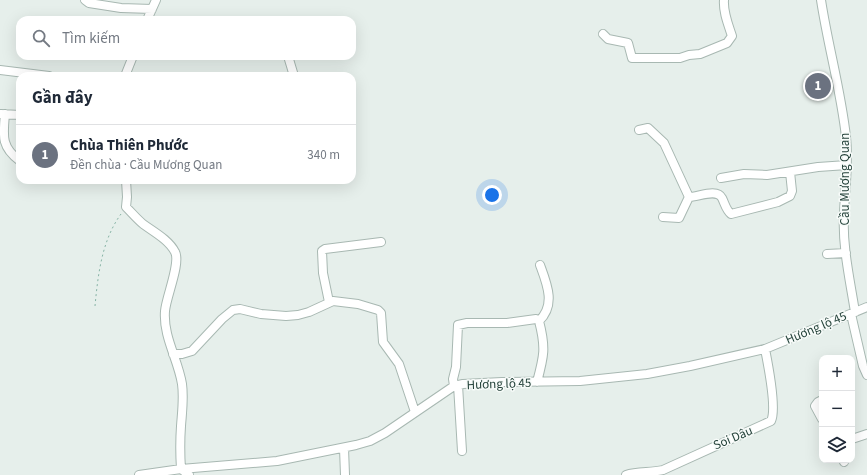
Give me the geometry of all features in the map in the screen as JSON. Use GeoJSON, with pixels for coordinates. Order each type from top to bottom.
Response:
{"type":"FeatureCollection","features":[{"type":"Feature","properties":{"kind":"street"},"geometry":{"type":"LineString","coordinates":[[86,0],[89,3],[121,8],[152,9]]}},
{"type":"Feature","properties":{"kind":"street"},"geometry":{"type":"LineString","coordinates":[[149,16],[156,0]]}},
{"type":"Feature","properties":{"kind":"street"},"geometry":{"type":"LineString","coordinates":[[603,34],[608,39],[628,43],[632,58],[680,58],[700,54],[720,46],[732,36],[727,22],[724,0]]}},
{"type":"Feature","properties":{"kind":"street","name":"Cầu Mương Quan"},"geometry":{"type":"LineString","coordinates":[[821,0],[843,113],[847,149],[844,213],[846,253],[853,313],[866,370]]}},
{"type":"Feature","properties":{"kind":"street"},"geometry":{"type":"LineString","coordinates":[[127,72],[131,60]]}},
{"type":"Feature","properties":{"kind":"street"},"geometry":{"type":"LineString","coordinates":[[289,60],[293,72]]}},
{"type":"Feature","properties":{"kind":"street"},"geometry":{"type":"LineString","coordinates":[[0,70],[20,72]]}},
{"type":"Feature","properties":{"kind":"street"},"geometry":{"type":"LineString","coordinates":[[16,115],[2,114],[4,142],[9,151],[16,157]]}},
{"type":"Feature","properties":{"kind":"street"},"geometry":{"type":"LineString","coordinates":[[639,130],[648,128],[664,143],[689,197]]}},
{"type":"Feature","properties":{"kind":"street"},"geometry":{"type":"LineString","coordinates":[[721,178],[744,174],[767,175],[818,167],[847,165]]}},
{"type":"Feature","properties":{"kind":"street"},"geometry":{"type":"LineString","coordinates":[[689,197],[718,194],[721,196],[726,208],[731,214],[778,202],[790,196],[792,191],[790,172]]}},
{"type":"Feature","properties":{"kind":"street"},"geometry":{"type":"LineString","coordinates":[[126,184],[126,207],[143,224],[167,242],[175,251],[177,256],[174,275],[168,296],[165,327],[182,382],[183,396],[180,440],[181,472],[189,475]]}},
{"type":"Feature","properties":{"kind":"street"},"geometry":{"type":"LineString","coordinates":[[663,217],[679,218],[689,197]]}},
{"type":"Feature","properties":{"kind":"street"},"geometry":{"type":"LineString","coordinates":[[329,302],[323,272],[322,251],[325,249],[381,242]]}},
{"type":"Feature","properties":{"kind":"street"},"geometry":{"type":"LineString","coordinates":[[827,254],[846,253]]}},
{"type":"Feature","properties":{"kind":"street"},"geometry":{"type":"LineString","coordinates":[[539,321],[543,317],[548,306],[550,295],[540,265]]}},
{"type":"Feature","properties":{"kind":"street"},"geometry":{"type":"LineString","coordinates":[[173,354],[182,354],[192,351],[222,319],[233,310],[240,309],[261,314],[286,316],[309,312],[333,301],[358,304],[378,310],[382,313],[383,342],[399,364],[415,412]]}},
{"type":"Feature","properties":{"kind":"street","name":"Hương lộ 45"},"geometry":{"type":"LineString","coordinates":[[139,475],[181,472],[277,461],[344,448],[370,441],[385,433],[456,386],[502,382],[580,381],[647,374],[690,366],[765,349],[867,307]]}},
{"type":"Feature","properties":{"kind":"street"},"geometry":{"type":"LineString","coordinates":[[462,451],[456,386],[453,380],[456,367],[458,324],[507,323],[536,319],[539,321]]}},
{"type":"Feature","properties":{"kind":"street"},"geometry":{"type":"LineString","coordinates":[[537,382],[544,352],[543,335],[539,321]]}},
{"type":"Feature","properties":{"kind":"street","name":"Soi Dâu"},"geometry":{"type":"LineString","coordinates":[[626,475],[637,472],[653,473],[663,470],[771,421],[773,417],[772,404],[765,349]]}},
{"type":"Feature","properties":{"kind":"street"},"geometry":{"type":"LineString","coordinates":[[819,402],[815,406],[819,413]]}},
{"type":"Feature","properties":{"kind":"street"},"geometry":{"type":"LineString","coordinates":[[855,438],[867,434]]}},
{"type":"Feature","properties":{"kind":"street"},"geometry":{"type":"LineString","coordinates":[[344,448],[345,475]]}},
{"type":"Feature","properties":{"kind":"path"},"geometry":{"type":"LineString","coordinates":[[95,306],[99,268],[113,225],[126,207]]}},
{"type":"Feature","properties":{"kind":"place","name":"Chùa Thiên Phước"},"geometry":{"type":"Point","coordinates":[818,86]}}]}
